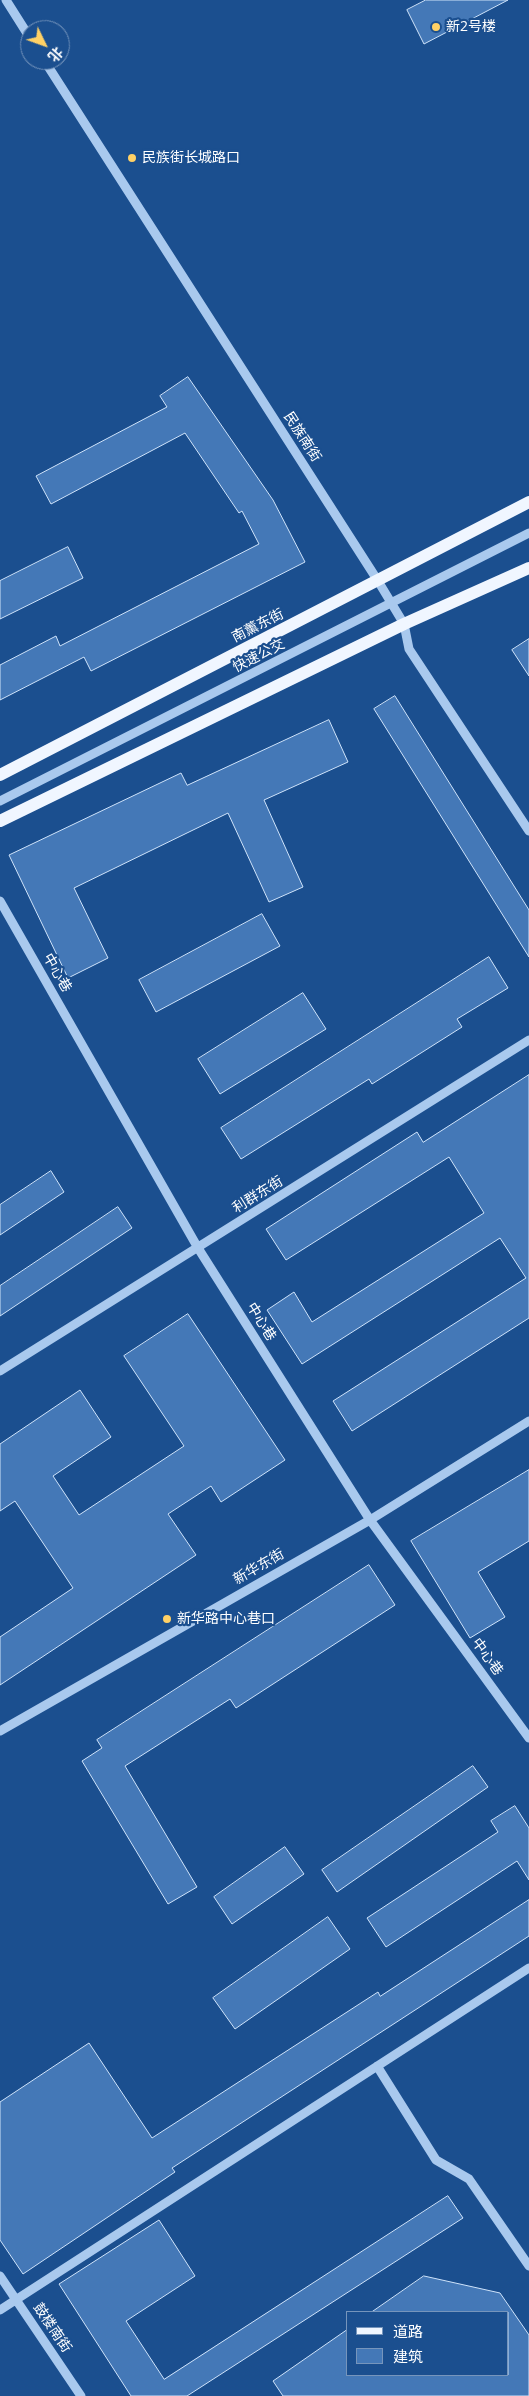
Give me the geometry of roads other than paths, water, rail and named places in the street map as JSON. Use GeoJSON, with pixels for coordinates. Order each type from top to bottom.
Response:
{"type":"FeatureCollection","features":[{"type":"Feature","properties":{"kind":"main road","name":"南薰东街"},"geometry":{"type":"LineString","coordinates":[[0,775],[529,502]]}},
{"type":"Feature","properties":{"kind":"main road"},"geometry":{"type":"LineString","coordinates":[[0,821],[404,624],[529,568]]}},
{"type":"Feature","properties":{"kind":"street"},"geometry":{"type":"LineString","coordinates":[[6,0],[20,22]]}},
{"type":"Feature","properties":{"kind":"street","name":"民族南街"},"geometry":{"type":"LineString","coordinates":[[50,70],[378,581],[404,624],[409,649],[529,831]]}},
{"type":"Feature","properties":{"kind":"street","name":"快速公交"},"geometry":{"type":"LineString","coordinates":[[0,801],[529,533]]}},
{"type":"Feature","properties":{"kind":"street","name":"中心巷"},"geometry":{"type":"LineString","coordinates":[[0,901],[198,1248],[370,1520],[529,1738]]}},
{"type":"Feature","properties":{"kind":"street","name":"利群东街"},"geometry":{"type":"LineString","coordinates":[[0,1371],[529,1040]]}},
{"type":"Feature","properties":{"kind":"street","name":"新华东街"},"geometry":{"type":"LineString","coordinates":[[0,1731],[370,1520],[529,1421]]}},
{"type":"Feature","properties":{"kind":"street"},"geometry":{"type":"LineString","coordinates":[[0,2310],[529,1968]]}},
{"type":"Feature","properties":{"kind":"street"},"geometry":{"type":"LineString","coordinates":[[377,2066],[436,2160],[469,2179],[529,2266]]}},
{"type":"Feature","properties":{"kind":"street","name":"鼓楼南街"},"geometry":{"type":"LineString","coordinates":[[0,2276],[81,2396]]}},
{"type":"Feature","properties":{"kind":"place","name":"新2号楼"},"geometry":{"type":"Point","coordinates":[436,27]}},
{"type":"Feature","properties":{"kind":"place","name":"民族街长城路口"},"geometry":{"type":"Point","coordinates":[132,158]}},
{"type":"Feature","properties":{"kind":"place","name":"新华路中心巷口"},"geometry":{"type":"Point","coordinates":[167,1619]}}]}
